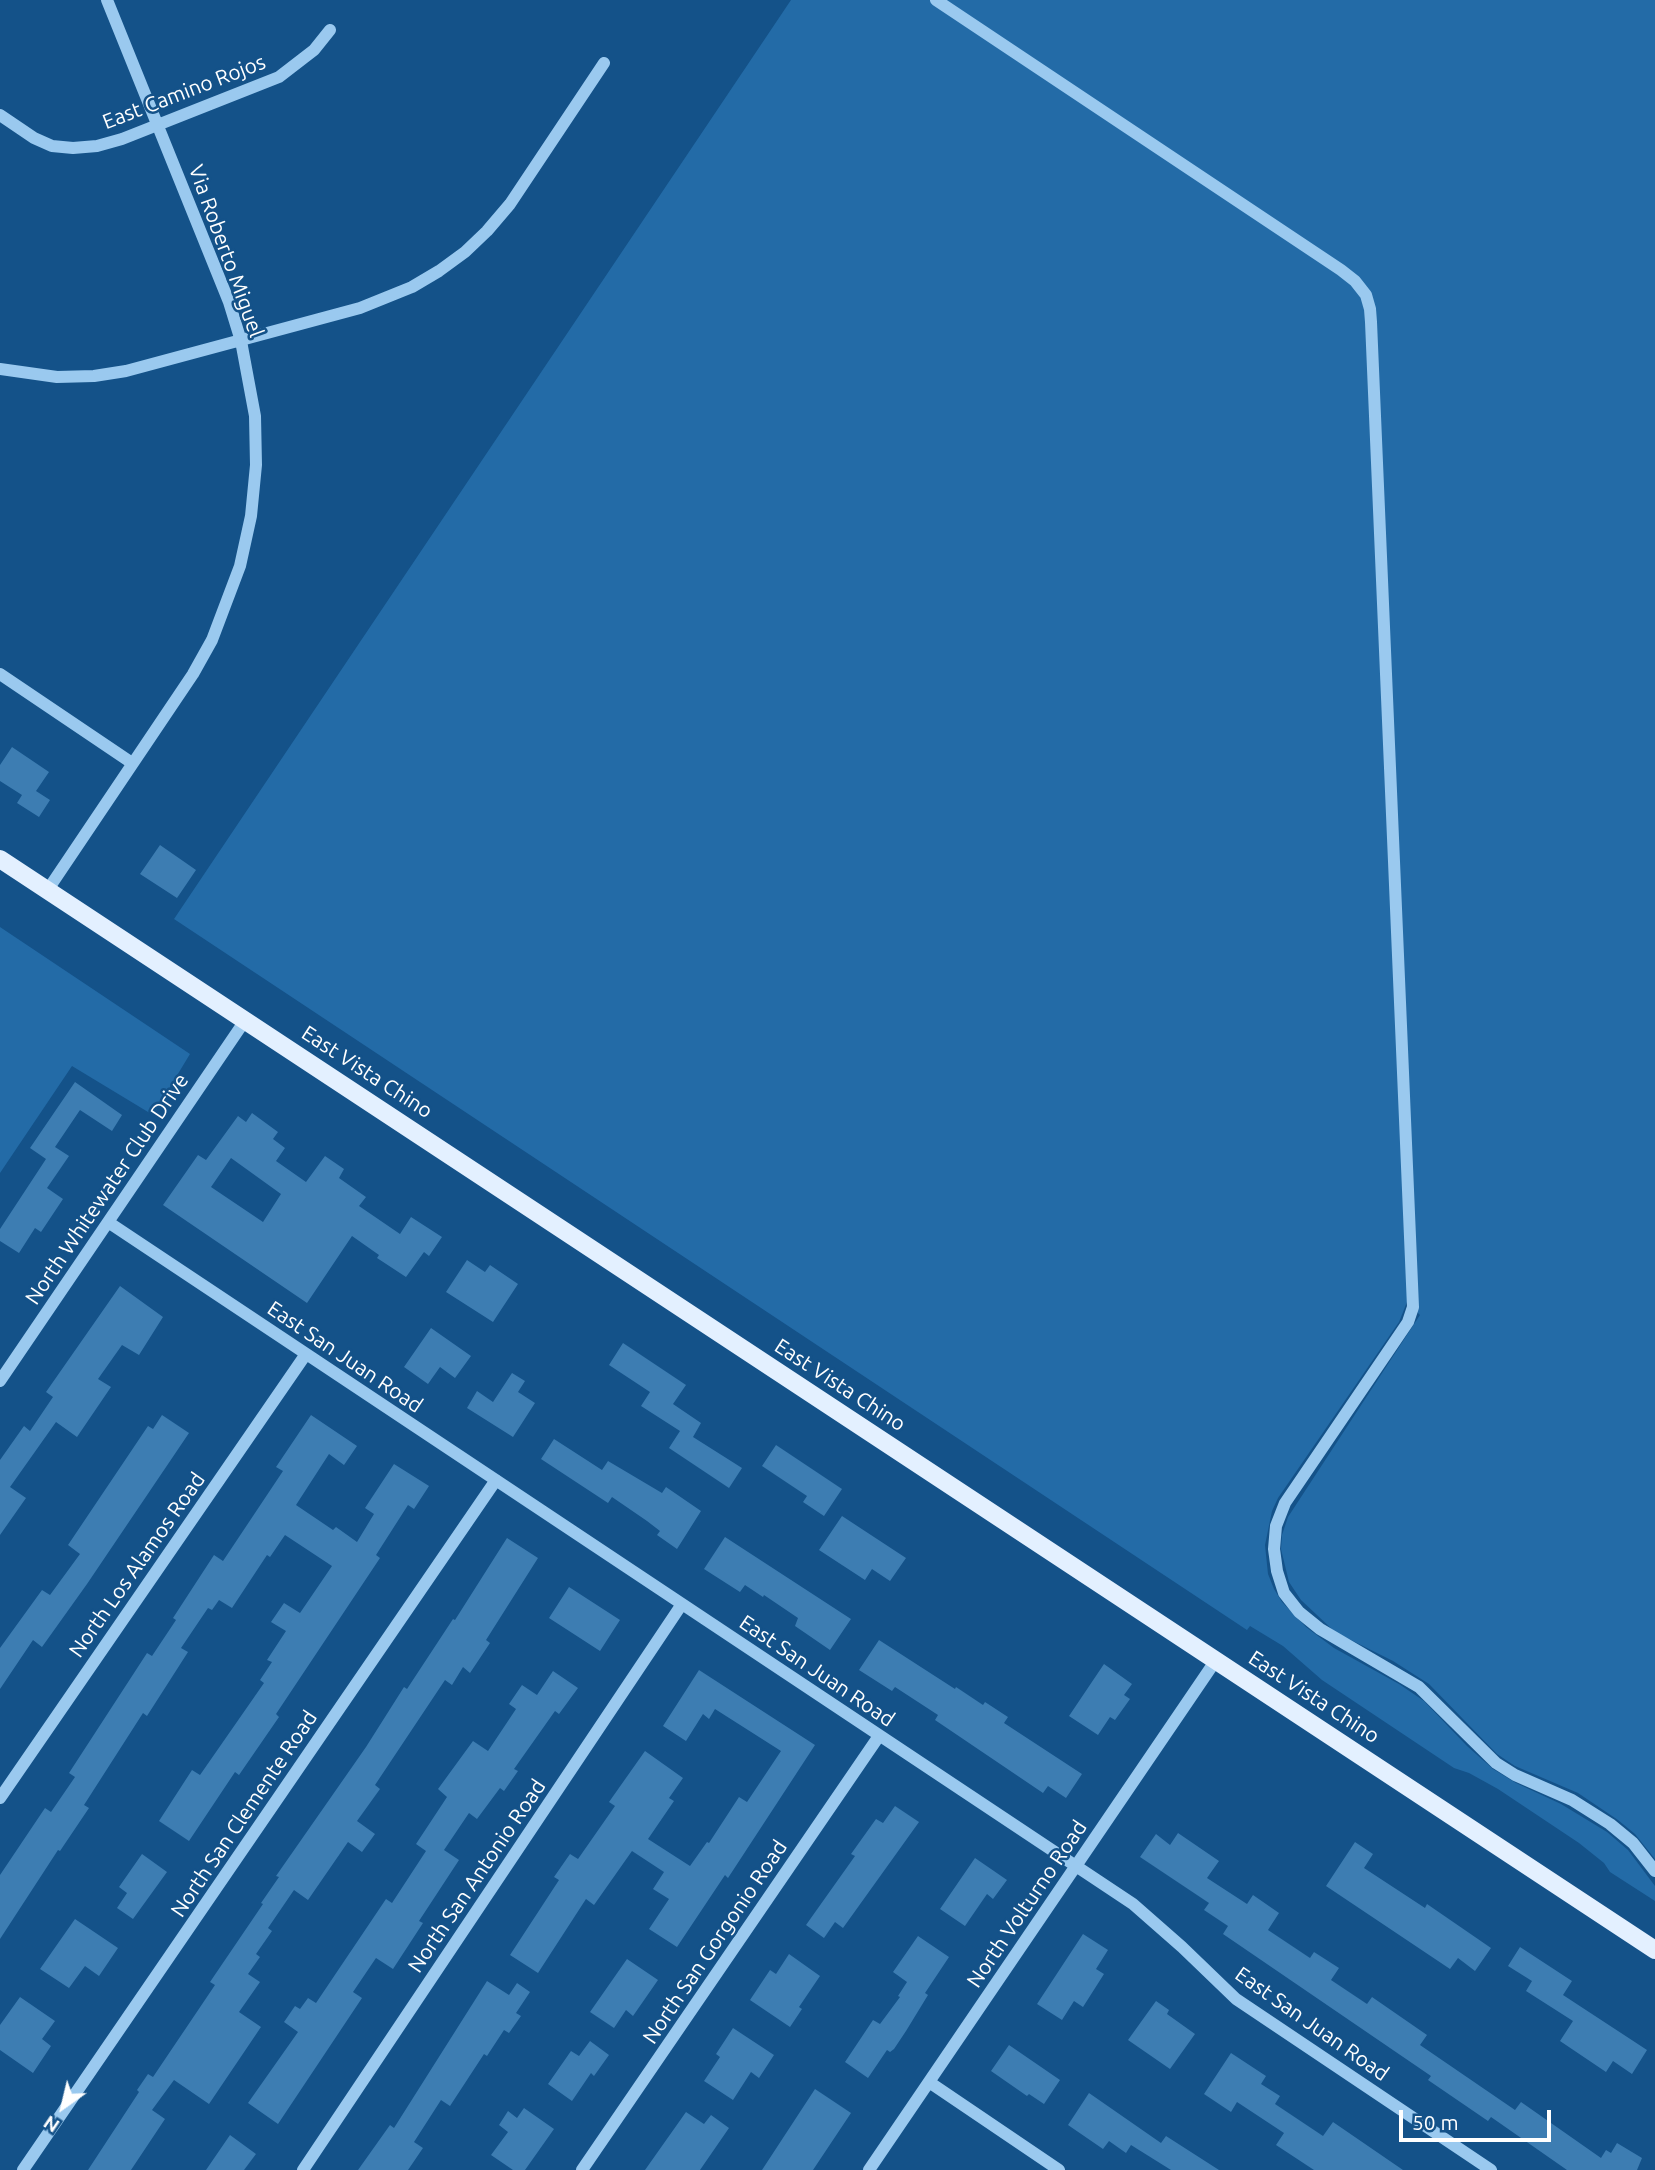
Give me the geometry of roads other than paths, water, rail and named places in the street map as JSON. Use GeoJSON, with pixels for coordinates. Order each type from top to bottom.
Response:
{"type":"FeatureCollection","features":[{"type":"Feature","properties":{"kind":"main road","name":"East Vista Chino"},"geometry":{"type":"LineString","coordinates":[[0,859],[1655,1950]]}},
{"type":"Feature","properties":{"kind":"street","name":"Via Roberto Miguel"},"geometry":{"type":"LineString","coordinates":[[47,891],[193,674],[212,640],[240,566],[251,516],[256,465],[255,416],[241,341],[229,302],[107,0]]}},
{"type":"Feature","properties":{"kind":"street"},"geometry":{"type":"LineString","coordinates":[[936,0],[1341,270],[1355,281],[1366,295],[1372,336],[1413,1307],[1408,1322],[1285,1503],[1276,1526],[1274,1549],[1277,1571],[1284,1593],[1299,1612],[1320,1629],[1419,1687],[1496,1763],[1515,1775],[1572,1800],[1610,1824],[1633,1843],[1655,1871]]}},
{"type":"Feature","properties":{"kind":"street","name":"East Camino Rojos"},"geometry":{"type":"LineString","coordinates":[[0,115],[34,138],[52,146],[97,146],[279,77],[314,50],[330,30]]}},
{"type":"Feature","properties":{"kind":"street"},"geometry":{"type":"LineString","coordinates":[[0,369],[57,377],[126,372],[385,299],[421,282],[465,252],[510,204],[604,63]]}},
{"type":"Feature","properties":{"kind":"street"},"geometry":{"type":"LineString","coordinates":[[0,674],[132,763]]}},
{"type":"Feature","properties":{"kind":"street","name":"North Whitewater Club Drive"},"geometry":{"type":"LineString","coordinates":[[0,1381],[246,1019]]}},
{"type":"Feature","properties":{"kind":"street","name":"East San Juan Road"},"geometry":{"type":"LineString","coordinates":[[108,1222],[1133,1904],[1236,1999],[1491,2170]]}},
{"type":"Feature","properties":{"kind":"street","name":"North Los Alamos Road"},"geometry":{"type":"LineString","coordinates":[[0,1798],[306,1354]]}},
{"type":"Feature","properties":{"kind":"street","name":"North San Clemente Road"},"geometry":{"type":"LineString","coordinates":[[23,2170],[496,1480]]}},
{"type":"Feature","properties":{"kind":"street","name":"North San Antonio Road"},"geometry":{"type":"LineString","coordinates":[[303,2170],[682,1604]]}},
{"type":"Feature","properties":{"kind":"street","name":"North Volturno Road"},"geometry":{"type":"LineString","coordinates":[[869,2170],[1216,1660]]}},
{"type":"Feature","properties":{"kind":"street","name":"North San Gorgonio Road"},"geometry":{"type":"LineString","coordinates":[[582,2170],[879,1735]]}},
{"type":"Feature","properties":{"kind":"street"},"geometry":{"type":"LineString","coordinates":[[929,2082],[1059,2170]]}}]}
